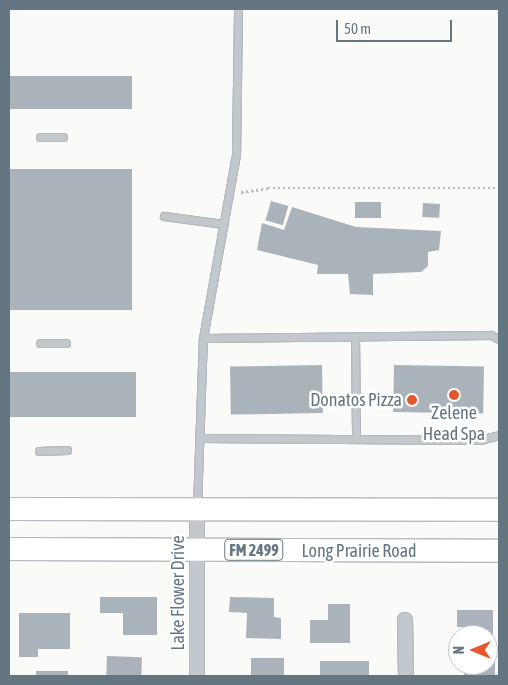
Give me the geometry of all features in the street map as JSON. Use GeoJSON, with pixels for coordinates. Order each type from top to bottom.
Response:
{"type":"FeatureCollection","features":[{"type":"Feature","properties":{"kind":"main road"},"geometry":{"type":"LineString","coordinates":[[9,509],[499,510]]}},
{"type":"Feature","properties":{"kind":"main road","name":"Long Prairie Road"},"geometry":{"type":"LineString","coordinates":[[9,549],[499,551]]}},
{"type":"Feature","properties":{"kind":"street","name":"Lake Flower Drive"},"geometry":{"type":"LineString","coordinates":[[197,510],[197,676]]}},
{"type":"Feature","properties":{"kind":"street"},"geometry":{"type":"LineString","coordinates":[[405,620],[406,676]]}},
{"type":"Feature","properties":{"kind":"lane"},"geometry":{"type":"LineString","coordinates":[[197,510],[203,338],[236,155],[238,9]]}},
{"type":"Feature","properties":{"kind":"lane"},"geometry":{"type":"LineString","coordinates":[[40,137],[63,137]]}},
{"type":"Feature","properties":{"kind":"lane"},"geometry":{"type":"LineString","coordinates":[[164,216],[223,224]]}},
{"type":"Feature","properties":{"kind":"lane"},"geometry":{"type":"LineString","coordinates":[[203,338],[491,335],[499,339]]}},
{"type":"Feature","properties":{"kind":"lane"},"geometry":{"type":"LineString","coordinates":[[355,337],[356,439]]}},
{"type":"Feature","properties":{"kind":"lane"},"geometry":{"type":"LineString","coordinates":[[40,343],[66,343]]}},
{"type":"Feature","properties":{"kind":"lane"},"geometry":{"type":"LineString","coordinates":[[199,438],[480,440],[499,434]]}},
{"type":"Feature","properties":{"kind":"lane"},"geometry":{"type":"LineString","coordinates":[[39,451],[67,450]]}},
{"type":"Feature","properties":{"kind":"path"},"geometry":{"type":"LineString","coordinates":[[229,190],[248,194],[268,188],[499,188]]}},
{"type":"Feature","properties":{"kind":"building"},"geometry":{"type":"Polygon","coordinates":[[[9,76],[132,76],[132,109],[9,109],[9,76]]]}},
{"type":"Feature","properties":{"kind":"building"},"geometry":{"type":"Polygon","coordinates":[[[9,169],[132,169],[132,310],[9,310],[9,169]]]}},
{"type":"Feature","properties":{"kind":"building"},"geometry":{"type":"Polygon","coordinates":[[[271,201],[288,206],[283,225],[265,220],[271,201]]]}},
{"type":"Feature","properties":{"kind":"building"},"geometry":{"type":"Polygon","coordinates":[[[355,202],[381,202],[381,218],[355,218],[355,202]]]}},
{"type":"Feature","properties":{"kind":"building"},"geometry":{"type":"Polygon","coordinates":[[[423,203],[440,204],[439,218],[422,217],[423,203]]]}},
{"type":"Feature","properties":{"kind":"building"},"geometry":{"type":"Polygon","coordinates":[[[292,207],[356,227],[441,231],[439,250],[428,252],[428,266],[421,272],[373,274],[373,295],[350,294],[348,274],[317,274],[318,265],[257,250],[262,223],[284,230],[292,207]]]}},
{"type":"Feature","properties":{"kind":"building"},"geometry":{"type":"Polygon","coordinates":[[[322,365],[323,413],[231,415],[230,367],[322,365]]]}},
{"type":"Feature","properties":{"kind":"building"},"geometry":{"type":"Polygon","coordinates":[[[394,365],[484,367],[483,414],[393,412],[394,365]]]}},
{"type":"Feature","properties":{"kind":"building"},"geometry":{"type":"Polygon","coordinates":[[[9,372],[136,372],[136,417],[9,417],[9,372]]]}},
{"type":"Feature","properties":{"kind":"building"},"geometry":{"type":"Polygon","coordinates":[[[100,597],[157,597],[157,635],[123,635],[123,613],[100,613],[100,597]]]}},
{"type":"Feature","properties":{"kind":"building"},"geometry":{"type":"Polygon","coordinates":[[[230,597],[274,598],[274,617],[281,618],[281,639],[246,638],[247,613],[229,612],[230,597]]]}},
{"type":"Feature","properties":{"kind":"building"},"geometry":{"type":"Polygon","coordinates":[[[328,604],[350,604],[350,643],[310,643],[310,620],[328,620],[328,604]]]}},
{"type":"Feature","properties":{"kind":"building"},"geometry":{"type":"Polygon","coordinates":[[[457,610],[493,610],[493,625],[457,625],[457,610]]]}},
{"type":"Feature","properties":{"kind":"building"},"geometry":{"type":"Polygon","coordinates":[[[19,613],[70,613],[70,649],[38,649],[38,657],[19,657],[19,613]]]}},
{"type":"Feature","properties":{"kind":"building"},"geometry":{"type":"Polygon","coordinates":[[[107,656],[142,657],[141,676],[106,676],[107,656]]]}},
{"type":"Feature","properties":{"kind":"building"},"geometry":{"type":"Polygon","coordinates":[[[251,658],[284,658],[284,676],[251,676],[251,658]]]}},
{"type":"Feature","properties":{"kind":"building"},"geometry":{"type":"Polygon","coordinates":[[[320,661],[369,661],[369,676],[320,676],[320,661]]]}},
{"type":"Feature","properties":{"kind":"building"},"geometry":{"type":"Polygon","coordinates":[[[36,671],[68,671],[68,676],[36,676],[36,671]]]}},
{"type":"Feature","properties":{"kind":"building"},"geometry":{"type":"Polygon","coordinates":[[[464,675],[495,675],[495,676],[464,675]]]}},
{"type":"Feature","properties":{"kind":"place","name":"Zelene Head Spa"},"geometry":{"type":"Point","coordinates":[454,395]}},
{"type":"Feature","properties":{"kind":"place","name":"Donatos Pizza"},"geometry":{"type":"Point","coordinates":[412,400]}}]}
